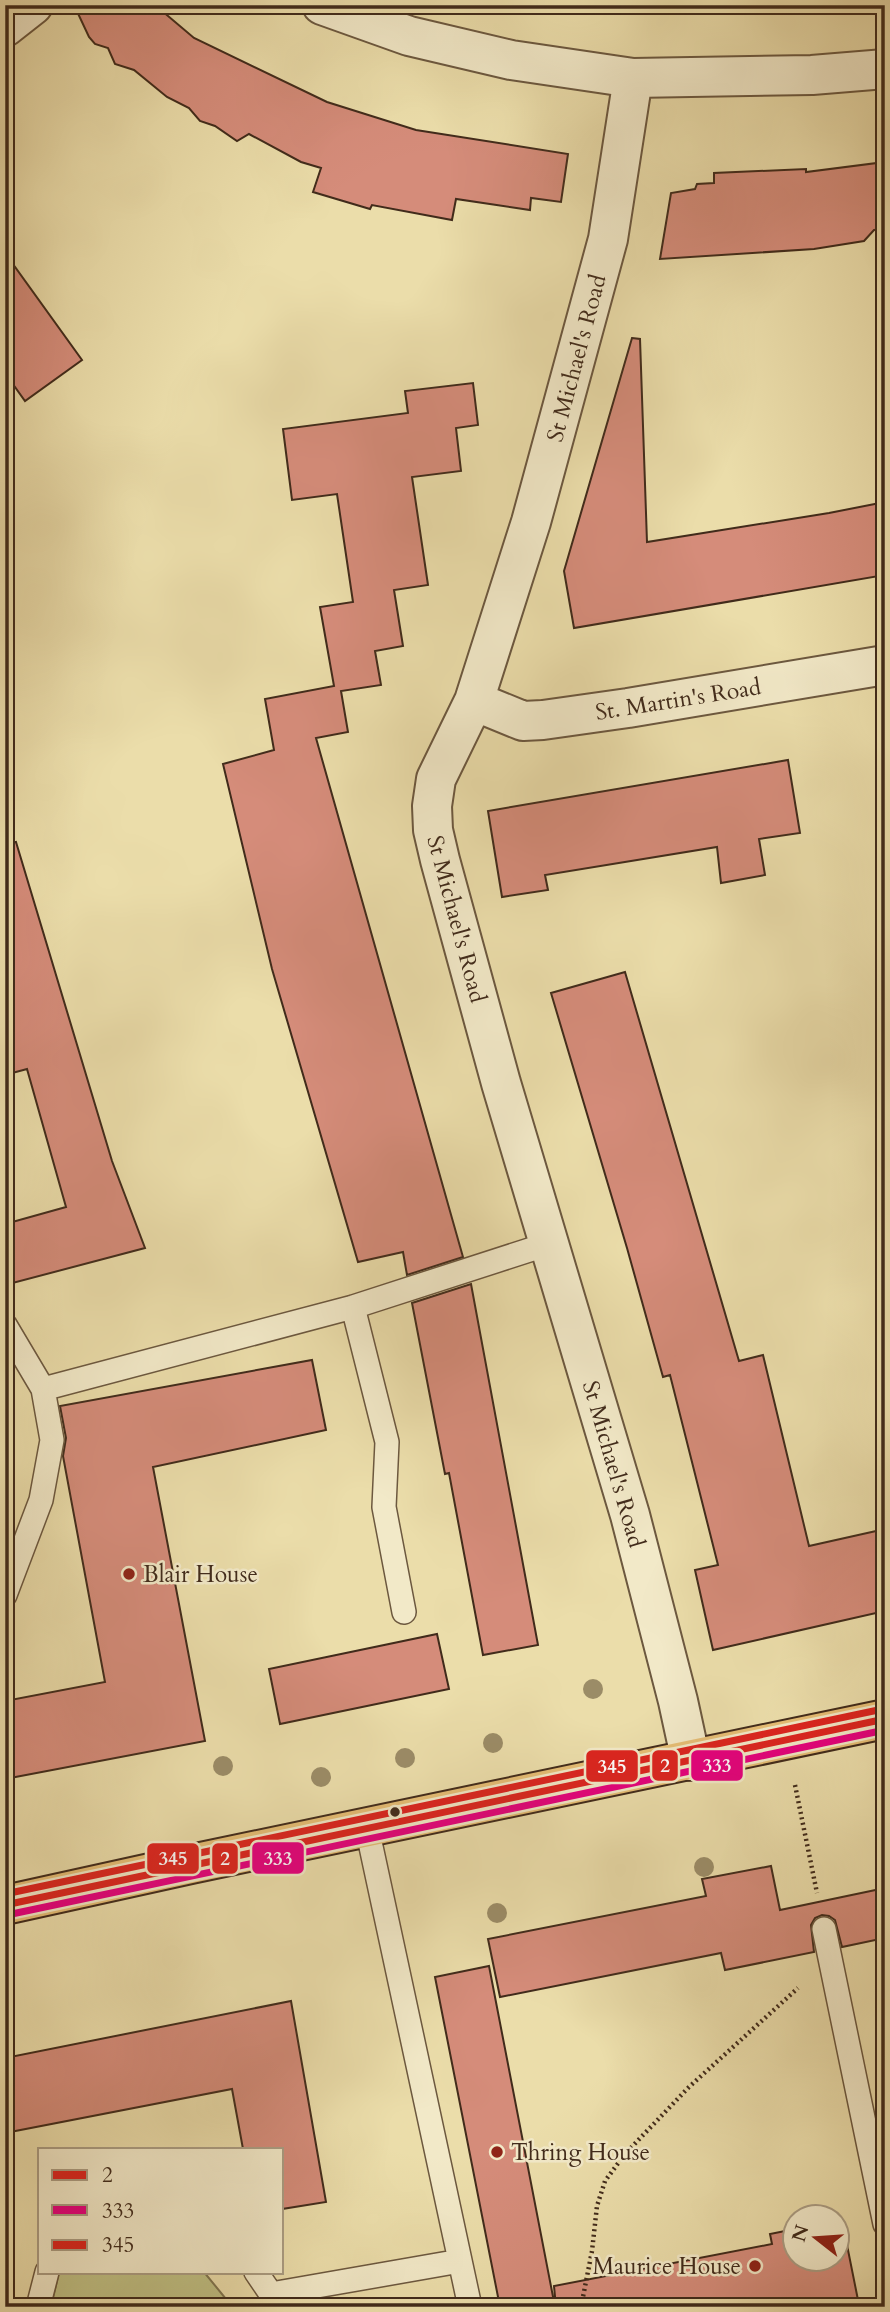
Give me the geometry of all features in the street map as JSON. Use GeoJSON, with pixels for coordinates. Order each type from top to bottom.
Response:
{"type":"FeatureCollection","features":[{"type":"Feature","properties":{"kind":"highway"},"geometry":{"type":"LineString","coordinates":[[5,1906],[191,1864],[885,1719]]}},
{"type":"Feature","properties":{"kind":"street"},"geometry":{"type":"LineString","coordinates":[[5,27],[33,5]]}},
{"type":"Feature","properties":{"kind":"street"},"geometry":{"type":"LineString","coordinates":[[322,5],[409,36],[511,60],[633,78],[812,75],[885,69]]}},
{"type":"Feature","properties":{"kind":"street","name":"St Michael's Road"},"geometry":{"type":"LineString","coordinates":[[633,78],[608,239],[531,522],[474,701],[436,779],[432,806],[433,830],[501,1083],[630,1516],[691,1761]]}},
{"type":"Feature","properties":{"kind":"street","name":"St. Martin's Road"},"geometry":{"type":"LineString","coordinates":[[474,701],[523,721],[543,720],[885,665]]}},
{"type":"Feature","properties":{"kind":"lane"},"geometry":{"type":"LineString","coordinates":[[43,1389],[353,1307],[548,1244]]}},
{"type":"Feature","properties":{"kind":"lane"},"geometry":{"type":"LineString","coordinates":[[353,1307],[387,1441],[384,1507],[404,1612]]}},
{"type":"Feature","properties":{"kind":"lane"},"geometry":{"type":"LineString","coordinates":[[5,1325],[43,1389],[52,1440],[41,1500],[5,1595]]}},
{"type":"Feature","properties":{"kind":"lane"},"geometry":{"type":"LineString","coordinates":[[367,1828],[470,2307]]}},
{"type":"Feature","properties":{"kind":"lane"},"geometry":{"type":"LineString","coordinates":[[824,1928],[885,2224]]}},
{"type":"Feature","properties":{"kind":"lane"},"geometry":{"type":"LineString","coordinates":[[257,2274],[271,2300],[460,2261]]}},
{"type":"Feature","properties":{"kind":"lane"},"geometry":{"type":"LineString","coordinates":[[38,2307],[46,2274]]}},
{"type":"Feature","properties":{"kind":"path"},"geometry":{"type":"LineString","coordinates":[[796,1793],[824,1928]]}},
{"type":"Feature","properties":{"kind":"path"},"geometry":{"type":"LineString","coordinates":[[580,2307],[592,2251],[597,2206],[605,2181],[625,2154],[689,2087],[830,1959]]}},
{"type":"Feature","properties":{"kind":"green space"},"geometry":{"type":"Polygon","coordinates":[[[59,2274],[206,2274],[226,2299],[228,2307],[51,2307],[59,2274]]]}},
{"type":"Feature","properties":{"kind":"building"},"geometry":{"type":"Polygon","coordinates":[[[74,5],[155,5],[194,38],[327,102],[416,130],[568,154],[561,202],[531,198],[530,210],[456,199],[452,220],[372,205],[370,209],[313,192],[321,168],[301,162],[249,134],[237,141],[215,126],[200,121],[189,108],[167,97],[134,70],[115,64],[108,48],[95,44],[89,37],[74,5]]]}},
{"type":"Feature","properties":{"kind":"building"},"geometry":{"type":"Polygon","coordinates":[[[885,162],[885,229],[874,230],[864,241],[814,249],[660,259],[671,193],[695,189],[697,184],[714,183],[714,173],[806,169],[806,172],[885,162]]]}},
{"type":"Feature","properties":{"kind":"building"},"geometry":{"type":"Polygon","coordinates":[[[5,253],[82,360],[25,401],[5,373],[5,253]]]}},
{"type":"Feature","properties":{"kind":"building"},"geometry":{"type":"Polygon","coordinates":[[[632,338],[640,339],[647,542],[885,502],[885,575],[574,628],[564,571],[632,338]]]}},
{"type":"Feature","properties":{"kind":"building"},"geometry":{"type":"Polygon","coordinates":[[[473,383],[478,425],[456,428],[461,471],[412,477],[428,585],[394,590],[403,646],[375,651],[381,685],[341,691],[348,732],[316,738],[463,1257],[407,1275],[403,1252],[358,1262],[272,969],[223,764],[274,750],[265,699],[334,686],[320,607],[353,602],[337,494],[292,500],[283,429],[408,413],[405,391],[473,383]]]}},
{"type":"Feature","properties":{"kind":"building"},"geometry":{"type":"Polygon","coordinates":[[[788,760],[800,833],[759,839],[765,875],[721,883],[717,847],[545,875],[548,890],[502,897],[488,811],[788,760]]]}},
{"type":"Feature","properties":{"kind":"building"},"geometry":{"type":"Polygon","coordinates":[[[16,842],[112,1161],[145,1248],[5,1285],[5,1224],[66,1207],[27,1069],[5,1075],[5,844],[16,842]]]}},
{"type":"Feature","properties":{"kind":"building"},"geometry":{"type":"Polygon","coordinates":[[[625,972],[739,1361],[763,1355],[809,1546],[885,1529],[885,1611],[713,1650],[695,1570],[718,1565],[670,1375],[663,1377],[551,993],[625,972]]]}},
{"type":"Feature","properties":{"kind":"building"},"geometry":{"type":"Polygon","coordinates":[[[471,1284],[538,1645],[483,1655],[449,1473],[445,1474],[412,1303],[471,1284]]]}},
{"type":"Feature","properties":{"kind":"building","name":"Blair House"},"geometry":{"type":"Polygon","coordinates":[[[312,1360],[326,1430],[153,1467],[205,1741],[5,1779],[5,1701],[105,1682],[63,1456],[66,1438],[60,1406],[312,1360]]]}},
{"type":"Feature","properties":{"kind":"building"},"geometry":{"type":"Polygon","coordinates":[[[437,1634],[449,1689],[280,1724],[269,1669],[437,1634]]]}},
{"type":"Feature","properties":{"kind":"building"},"geometry":{"type":"Polygon","coordinates":[[[771,1866],[780,1910],[885,1888],[885,1938],[842,1947],[835,1920],[822,1915],[815,1918],[811,1925],[814,1952],[725,1970],[721,1953],[500,1997],[488,1939],[706,1896],[702,1879],[771,1866]]]}},
{"type":"Feature","properties":{"kind":"building"},"geometry":{"type":"Polygon","coordinates":[[[489,1966],[555,2307],[500,2307],[435,1977],[489,1966]]]}},
{"type":"Feature","properties":{"kind":"building"},"geometry":{"type":"Polygon","coordinates":[[[291,2001],[326,2202],[284,2209],[284,2148],[243,2148],[232,2089],[5,2133],[5,2058],[291,2001]]]}},
{"type":"Feature","properties":{"kind":"building","name":"Maurice House"},"geometry":{"type":"Polygon","coordinates":[[[782,2232],[782,2274],[852,2274],[852,2270],[858,2300],[824,2307],[556,2307],[554,2286],[772,2244],[770,2234],[782,2232]]]}},
{"type":"Feature","properties":{"kind":"transit line","name":"345"},"geometry":{"type":"LineString","coordinates":[[5,1894],[883,1709]]}},
{"type":"Feature","properties":{"kind":"transit line","name":"2"},"geometry":{"type":"LineString","coordinates":[[5,1905],[885,1719]]}},
{"type":"Feature","properties":{"kind":"transit line","name":"333"},"geometry":{"type":"LineString","coordinates":[[7,1915],[885,1730]]}},
{"type":"Feature","properties":{"kind":"place","name":"Blair House"},"geometry":{"type":"Point","coordinates":[129,1574]}},
{"type":"Feature","properties":{"kind":"place","name":"Thring House"},"geometry":{"type":"Point","coordinates":[497,2152]}},
{"type":"Feature","properties":{"kind":"place","name":"Maurice House"},"geometry":{"type":"Point","coordinates":[755,2266]}}]}
